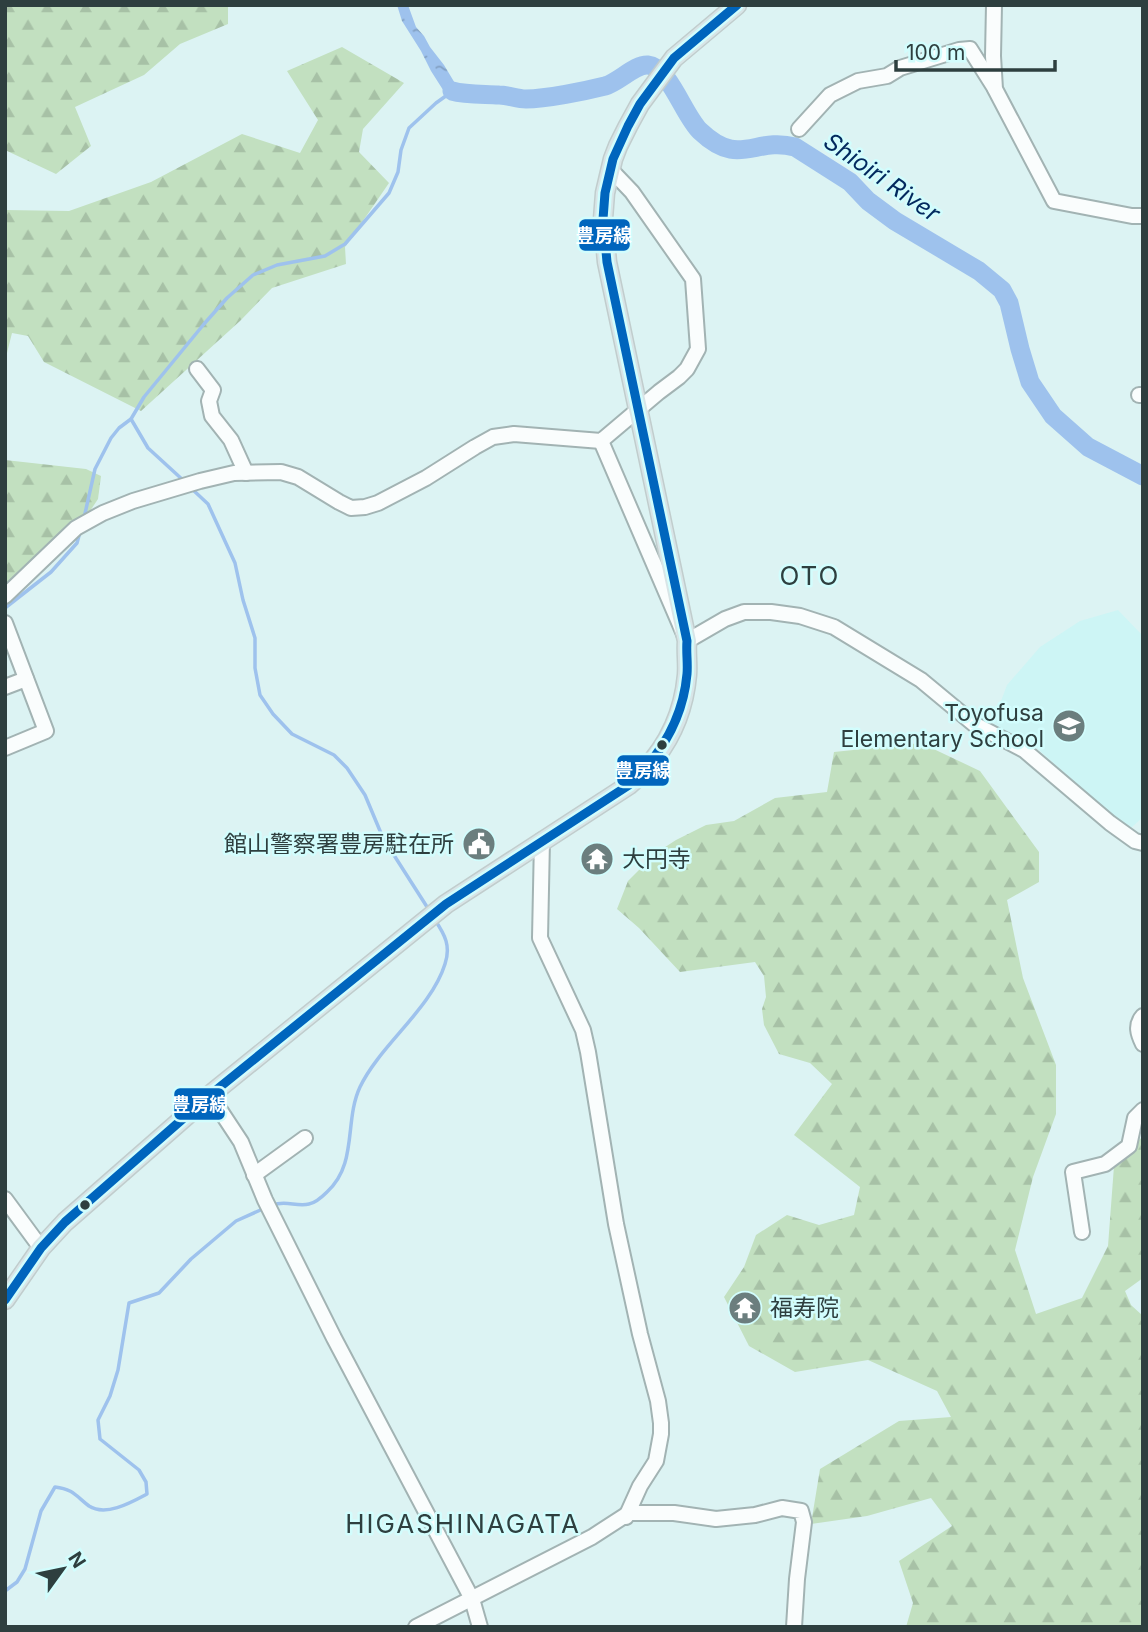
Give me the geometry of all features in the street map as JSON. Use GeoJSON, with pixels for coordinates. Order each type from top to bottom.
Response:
{"type":"FeatureCollection","features":[{"type":"Feature","properties":{"kind":"main road"},"geometry":{"type":"LineString","coordinates":[[5,1300],[41,1248],[65,1222],[210,1095],[416,926],[542,840],[629,785],[659,755],[670,737],[687,674],[687,642],[607,262],[603,219],[610,169],[618,146],[640,104],[674,58],[737,5]]}},
{"type":"Feature","properties":{"kind":"street"},"geometry":{"type":"LineString","coordinates":[[994,5],[995,89]]}},
{"type":"Feature","properties":{"kind":"street"},"geometry":{"type":"LineString","coordinates":[[799,129],[830,95],[858,81],[887,76],[900,68],[970,49],[995,89],[1054,201],[1143,216]]}},
{"type":"Feature","properties":{"kind":"street"},"geometry":{"type":"LineString","coordinates":[[5,596],[76,528],[133,501],[200,481],[234,473],[281,472],[298,477],[351,508],[365,507],[426,478],[493,438],[514,434],[601,442],[679,377],[687,369],[698,349],[693,279],[632,192],[610,169]]}},
{"type":"Feature","properties":{"kind":"street"},"geometry":{"type":"LineString","coordinates":[[197,369],[213,390],[209,401],[212,416],[231,440],[246,473]]}},
{"type":"Feature","properties":{"kind":"street"},"geometry":{"type":"LineString","coordinates":[[601,442],[687,642],[744,611],[800,616],[834,627],[920,680],[974,724],[1024,750],[1110,823],[1135,841],[1143,843]]}},
{"type":"Feature","properties":{"kind":"street"},"geometry":{"type":"LineString","coordinates":[[5,623],[46,731],[5,748]]}},
{"type":"Feature","properties":{"kind":"street"},"geometry":{"type":"LineString","coordinates":[[5,687],[26,679]]}},
{"type":"Feature","properties":{"kind":"street"},"geometry":{"type":"LineString","coordinates":[[542,840],[540,938],[583,1030],[616,1224],[659,1411],[661,1434],[656,1461],[640,1486],[626,1517]]}},
{"type":"Feature","properties":{"kind":"street"},"geometry":{"type":"LineString","coordinates":[[1143,1017],[1138,1022],[1143,1044]]}},
{"type":"Feature","properties":{"kind":"street"},"geometry":{"type":"LineString","coordinates":[[210,1095],[241,1142],[265,1200],[334,1338],[472,1599],[480,1627]]}},
{"type":"Feature","properties":{"kind":"street"},"geometry":{"type":"LineString","coordinates":[[1082,1233],[1073,1172],[1105,1164],[1129,1146],[1135,1118],[1143,1110]]}},
{"type":"Feature","properties":{"kind":"street"},"geometry":{"type":"LineString","coordinates":[[254,1175],[305,1138]]}},
{"type":"Feature","properties":{"kind":"street"},"geometry":{"type":"LineString","coordinates":[[5,1199],[41,1248]]}},
{"type":"Feature","properties":{"kind":"street"},"geometry":{"type":"LineString","coordinates":[[416,1627],[592,1537],[629,1513],[674,1513],[716,1520],[782,1508],[801,1511],[804,1522],[794,1627]]}},
{"type":"Feature","properties":{"kind":"shaded area","name":"Toyofusa Elementary School"},"geometry":{"type":"Polygon","coordinates":[[[1118,610],[1143,636],[1143,817],[1131,828],[1115,818],[1031,743],[1003,733],[988,719],[998,709],[1007,685],[1040,647],[1080,621],[1118,610]]]}},
{"type":"Feature","properties":{"kind":"green space"},"geometry":{"type":"Polygon","coordinates":[[[5,5],[228,5],[228,24],[180,44],[144,75],[75,107],[91,146],[56,174],[5,150],[5,5]]]}},
{"type":"Feature","properties":{"kind":"green space"},"geometry":{"type":"Polygon","coordinates":[[[342,47],[404,83],[363,129],[359,152],[389,183],[345,247],[346,264],[272,288],[240,321],[141,411],[44,362],[28,336],[12,333],[5,361],[5,210],[69,211],[151,182],[242,134],[300,153],[318,120],[287,71],[342,47]]]}},
{"type":"Feature","properties":{"kind":"green space"},"geometry":{"type":"Polygon","coordinates":[[[5,460],[86,469],[101,476],[98,499],[66,547],[5,587],[5,460]]]}},
{"type":"Feature","properties":{"kind":"green space"},"geometry":{"type":"Polygon","coordinates":[[[921,743],[980,771],[1039,852],[1039,882],[1007,900],[1023,978],[1056,1065],[1056,1114],[1033,1177],[1015,1250],[1036,1314],[1082,1298],[1108,1246],[1114,1166],[1143,1136],[1143,1278],[1125,1291],[1131,1305],[1143,1316],[1143,1627],[906,1627],[913,1603],[899,1561],[952,1526],[931,1498],[867,1516],[811,1524],[820,1469],[899,1421],[951,1417],[937,1391],[868,1360],[795,1372],[749,1346],[724,1297],[744,1267],[756,1235],[787,1215],[819,1225],[854,1215],[860,1187],[794,1135],[832,1084],[810,1063],[779,1054],[764,1025],[764,976],[755,962],[680,972],[639,928],[617,909],[628,881],[656,853],[676,840],[706,825],[734,821],[775,798],[827,792],[834,752],[921,743]]]}},
{"type":"Feature","properties":{"kind":"water"},"geometry":{"type":"Polygon","coordinates":[[[397,5],[408,5],[416,27],[456,85],[477,94],[467,96],[445,93],[402,21],[397,5]]]}},
{"type":"Feature","properties":{"kind":"waterway","name":"Shioiri River"},"geometry":{"type":"LineString","coordinates":[[452,91],[523,99],[544,98],[605,86],[643,65],[656,68],[663,74],[694,124],[714,142],[737,150],[768,145],[795,147],[850,182],[868,201],[895,221],[979,271],[1002,290],[1009,303],[1030,382],[1053,416],[1088,447],[1143,476]]}},
{"type":"Feature","properties":{"kind":"waterway"},"geometry":{"type":"LineString","coordinates":[[84,518],[95,469],[111,438],[131,419],[144,397],[204,324],[227,298],[253,275],[277,265],[325,256],[345,244],[389,193],[398,172],[401,150],[409,128],[450,93]]}},
{"type":"Feature","properties":{"kind":"waterway"},"geometry":{"type":"LineString","coordinates":[[131,419],[148,448],[184,481]]}},
{"type":"Feature","properties":{"kind":"waterway"},"geometry":{"type":"LineString","coordinates":[[192,489],[208,504],[235,563],[255,638],[255,668],[260,695],[292,734],[334,755],[347,768],[365,795],[383,838],[429,910]]}},
{"type":"Feature","properties":{"kind":"waterway"},"geometry":{"type":"LineString","coordinates":[[5,608],[51,572],[77,543],[80,532]]}},
{"type":"Feature","properties":{"kind":"waterway"},"geometry":{"type":"LineString","coordinates":[[273,1205],[311,1203],[337,1181],[347,1155],[352,1114],[360,1087],[380,1056],[429,996],[445,964],[446,941],[435,920]]}},
{"type":"Feature","properties":{"kind":"waterway"},"geometry":{"type":"LineString","coordinates":[[5,1591],[17,1582],[25,1569],[41,1511],[55,1487],[70,1491],[89,1506],[103,1510],[119,1507],[147,1494],[146,1482],[139,1470],[100,1439],[98,1420],[110,1396],[118,1370],[129,1303],[159,1293],[191,1259],[236,1221],[265,1208]]}},
{"type":"Feature","properties":{"kind":"transit line","name":"豊房線"},"geometry":{"type":"LineString","coordinates":[[5,1300],[41,1248],[65,1222],[210,1095],[446,904],[629,785],[651,761],[668,735],[685,690],[687,641],[607,262],[603,219],[605,193],[613,159],[640,104],[674,58],[737,5]]}},
{"type":"Feature","properties":{"kind":"place","name":"Toyofusa Elementary School"},"geometry":{"type":"Point","coordinates":[1069,726]}},
{"type":"Feature","properties":{"kind":"place","name":"館山警察署豊房駐在所"},"geometry":{"type":"Point","coordinates":[479,844]}},
{"type":"Feature","properties":{"kind":"place","name":"大円寺"},"geometry":{"type":"Point","coordinates":[597,859]}},
{"type":"Feature","properties":{"kind":"place","name":"福寿院"},"geometry":{"type":"Point","coordinates":[745,1308]}},
{"type":"Feature","properties":{"kind":"district","name":"OTO"},"geometry":{"type":"Point","coordinates":[810,575]}},
{"type":"Feature","properties":{"kind":"district","name":"HIGASHINAGATA"},"geometry":{"type":"Point","coordinates":[463,1523]}}]}
